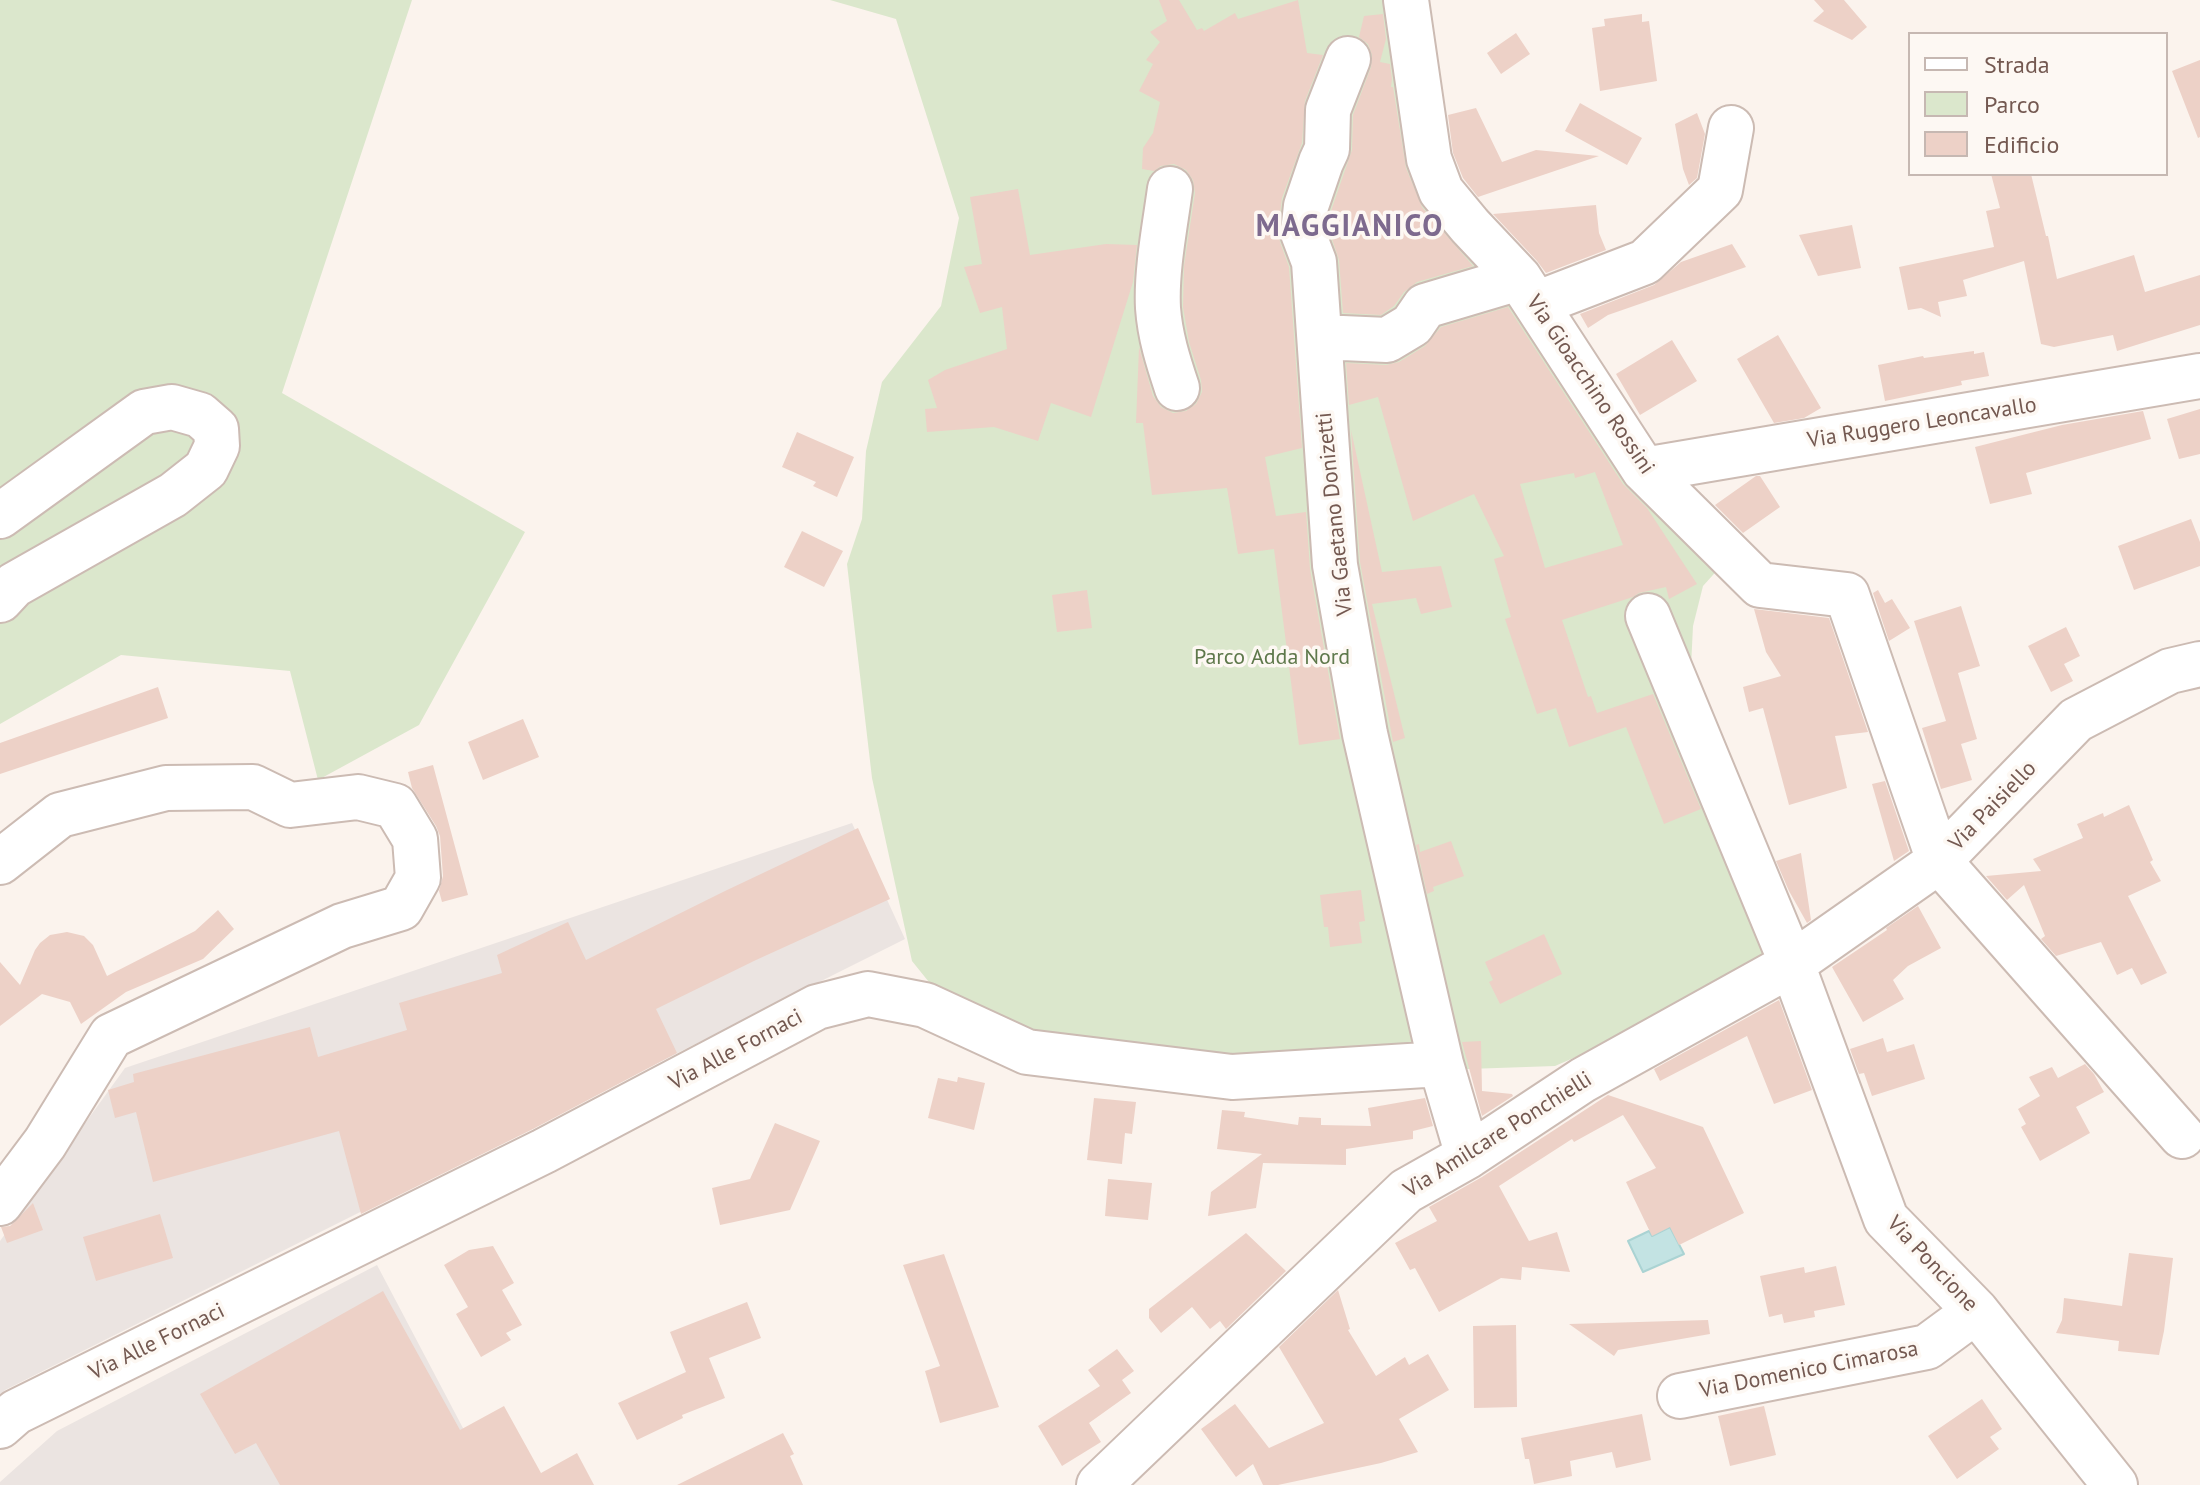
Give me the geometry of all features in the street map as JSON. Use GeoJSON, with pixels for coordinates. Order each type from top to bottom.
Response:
{"type":"FeatureCollection","features":[{"type":"Feature","properties":{"kind":"street","name":"Via Gioacchino Rossini"},"geometry":{"type":"LineString","coordinates":[[1406,0],[1429,159],[1441,191],[1527,291],[1644,470],[1760,585],[1847,595],[1939,861]]}},
{"type":"Feature","properties":{"kind":"street","name":"Via Gaetano Donizetti"},"geometry":{"type":"LineString","coordinates":[[1348,59],[1328,110],[1327,149],[1306,206],[1303,233],[1314,262],[1335,565],[1365,734],[1441,1064]]}},
{"type":"Feature","properties":{"kind":"street"},"geometry":{"type":"LineString","coordinates":[[1320,337],[1387,340],[1412,325],[1425,306],[1527,291],[1645,262],[1720,190],[1731,128]]}},
{"type":"Feature","properties":{"kind":"street"},"geometry":{"type":"LineString","coordinates":[[1170,189],[1158,306],[1164,347],[1177,388]]}},
{"type":"Feature","properties":{"kind":"street","name":"Via Ruggero Leoncavallo"},"geometry":{"type":"LineString","coordinates":[[1644,470],[2200,376]]}},
{"type":"Feature","properties":{"kind":"street"},"geometry":{"type":"LineString","coordinates":[[0,516],[144,412],[172,407],[200,415],[216,429],[217,446],[206,469],[173,495],[14,585],[0,600]]}},
{"type":"Feature","properties":{"kind":"street","name":"Via Poncione"},"geometry":{"type":"LineString","coordinates":[[1648,616],[1792,964],[1886,1219],[1976,1311],[2115,1485]]}},
{"type":"Feature","properties":{"kind":"street","name":"Via Paisiello"},"geometry":{"type":"LineString","coordinates":[[1792,964],[1939,861],[2076,720],[2170,671],[2200,664]]}},
{"type":"Feature","properties":{"kind":"street"},"geometry":{"type":"LineString","coordinates":[[0,862],[60,815],[166,788],[253,787],[290,805],[358,797],[395,806],[415,839],[418,878],[401,908],[342,926],[111,1036],[45,1143],[0,1203]]}},
{"type":"Feature","properties":{"kind":"street"},"geometry":{"type":"LineString","coordinates":[[1939,861],[2182,1136]]}},
{"type":"Feature","properties":{"kind":"street","name":"Via Amilcare Ponchielli"},"geometry":{"type":"LineString","coordinates":[[1099,1485],[1406,1191],[1468,1156],[1583,1080],[1792,964]]}},
{"type":"Feature","properties":{"kind":"street","name":"Via Alle Fornaci"},"geometry":{"type":"LineString","coordinates":[[0,1426],[16,1412],[544,1151],[817,1007],[868,994],[925,1005],[1027,1052],[1232,1077],[1441,1064]]}},
{"type":"Feature","properties":{"kind":"street"},"geometry":{"type":"LineString","coordinates":[[1441,1064],[1468,1156]]}},
{"type":"Feature","properties":{"kind":"street","name":"Via Domenico Cimarosa"},"geometry":{"type":"LineString","coordinates":[[1680,1396],[1927,1347],[1976,1311]]}},
{"type":"Feature","properties":{"kind":"shaded area"},"geometry":{"type":"Polygon","coordinates":[[[852,823],[905,939],[0,1395],[0,1241],[125,1068],[852,823]]]}},
{"type":"Feature","properties":{"kind":"shaded area"},"geometry":{"type":"Polygon","coordinates":[[[377,1265],[493,1485],[0,1485],[57,1431],[377,1265]]]}},
{"type":"Feature","properties":{"kind":"green space"},"geometry":{"type":"Polygon","coordinates":[[[0,0],[412,0],[282,393],[525,532],[419,725],[318,780],[290,671],[121,655],[0,724],[0,0]]]}},
{"type":"Feature","properties":{"kind":"green space","name":"Parco Adda Nord"},"geometry":{"type":"Polygon","coordinates":[[[830,0],[1412,0],[1413,124],[1721,566],[1703,586],[1693,626],[1690,687],[1770,956],[1631,1033],[1555,1066],[1410,1071],[1138,1067],[949,1007],[912,961],[872,778],[847,564],[862,519],[866,451],[882,382],[941,306],[959,218],[896,19],[830,0]]]}},
{"type":"Feature","properties":{"kind":"water"},"geometry":{"type":"Polygon","coordinates":[[[1670,1227],[1684,1254],[1643,1272],[1628,1241],[1649,1231],[1652,1236],[1670,1227]]]}},
{"type":"Feature","properties":{"kind":"building"},"geometry":{"type":"Polygon","coordinates":[[[1159,0],[1179,0],[1197,30],[1202,28],[1204,31],[1235,13],[1238,19],[1298,0],[1307,53],[1323,55],[1305,101],[1302,143],[1282,198],[1278,230],[1289,267],[1302,448],[1265,457],[1276,516],[1306,512],[1310,569],[1340,739],[1299,745],[1274,549],[1238,554],[1227,488],[1152,495],[1143,423],[1136,423],[1139,347],[1153,396],[1161,407],[1173,413],[1186,411],[1196,404],[1202,392],[1183,307],[1184,266],[1195,193],[1193,180],[1186,170],[1174,164],[1161,166],[1154,171],[1142,169],[1143,148],[1153,133],[1160,102],[1139,91],[1153,64],[1146,60],[1160,42],[1150,32],[1167,21],[1159,0]]]}},
{"type":"Feature","properties":{"kind":"building"},"geometry":{"type":"Polygon","coordinates":[[[1814,0],[1844,0],[1867,27],[1852,40],[1813,21],[1824,11],[1814,0]]]}},
{"type":"Feature","properties":{"kind":"building"},"geometry":{"type":"Polygon","coordinates":[[[1383,14],[1386,39],[1380,62],[1390,64],[1391,87],[1406,168],[1422,207],[1473,266],[1417,282],[1381,315],[1343,313],[1339,260],[1329,230],[1331,211],[1352,150],[1353,115],[1371,67],[1372,55],[1368,44],[1359,37],[1364,16],[1383,14]]]}},
{"type":"Feature","properties":{"kind":"building"},"geometry":{"type":"Polygon","coordinates":[[[1642,14],[1642,22],[1649,21],[1657,81],[1600,91],[1592,28],[1605,26],[1604,19],[1642,14]]]}},
{"type":"Feature","properties":{"kind":"building"},"geometry":{"type":"Polygon","coordinates":[[[1516,33],[1530,54],[1501,74],[1487,53],[1516,33]]]}},
{"type":"Feature","properties":{"kind":"building"},"geometry":{"type":"Polygon","coordinates":[[[2200,60],[2200,137],[2198,138],[2172,71],[2200,60]]]}},
{"type":"Feature","properties":{"kind":"building"},"geometry":{"type":"Polygon","coordinates":[[[1580,103],[1642,138],[1627,165],[1565,131],[1580,103]]]}},
{"type":"Feature","properties":{"kind":"building"},"geometry":{"type":"Polygon","coordinates":[[[1476,108],[1502,162],[1536,150],[1599,156],[1478,197],[1463,178],[1453,153],[1448,115],[1476,108]]]}},
{"type":"Feature","properties":{"kind":"building"},"geometry":{"type":"Polygon","coordinates":[[[1697,113],[1705,134],[1697,178],[1689,185],[1675,124],[1697,113]]]}},
{"type":"Feature","properties":{"kind":"building"},"geometry":{"type":"Polygon","coordinates":[[[1992,176],[2031,176],[2057,279],[2134,255],[2145,292],[2200,275],[2200,325],[2117,351],[2113,335],[2054,347],[2041,344],[2024,261],[1963,280],[1967,296],[1938,302],[1941,317],[1921,308],[1908,310],[1899,267],[1994,247],[1986,211],[2000,208],[1992,176]]]}},
{"type":"Feature","properties":{"kind":"building"},"geometry":{"type":"Polygon","coordinates":[[[1018,189],[1030,255],[1106,244],[1137,245],[1133,282],[1091,417],[1051,403],[1038,441],[994,427],[927,432],[925,409],[937,408],[928,380],[945,370],[1007,349],[1002,307],[980,313],[964,267],[982,264],[970,197],[1018,189]]]}},
{"type":"Feature","properties":{"kind":"building"},"geometry":{"type":"Polygon","coordinates":[[[1596,205],[1599,233],[1606,250],[1546,273],[1493,214],[1596,205]]]}},
{"type":"Feature","properties":{"kind":"building"},"geometry":{"type":"Polygon","coordinates":[[[1852,225],[1861,268],[1818,276],[1799,235],[1852,225]]]}},
{"type":"Feature","properties":{"kind":"building"},"geometry":{"type":"Polygon","coordinates":[[[1732,244],[1746,267],[1608,315],[1588,328],[1580,314],[1654,285],[1681,262],[1732,244]]]}},
{"type":"Feature","properties":{"kind":"building"},"geometry":{"type":"Polygon","coordinates":[[[1508,307],[1623,484],[1647,508],[1697,584],[1669,599],[1666,587],[1639,593],[1562,620],[1588,697],[1591,696],[1597,713],[1653,694],[1701,809],[1664,824],[1626,727],[1569,747],[1556,708],[1537,714],[1505,619],[1511,617],[1494,559],[1504,556],[1474,494],[1413,521],[1378,397],[1349,405],[1346,363],[1386,365],[1399,362],[1425,346],[1441,327],[1508,307]],[[1595,472],[1575,478],[1574,473],[1520,484],[1545,568],[1623,545],[1595,472]]]}},
{"type":"Feature","properties":{"kind":"building"},"geometry":{"type":"Polygon","coordinates":[[[1778,335],[1821,408],[1804,418],[1774,423],[1737,359],[1778,335]]]}},
{"type":"Feature","properties":{"kind":"building"},"geometry":{"type":"Polygon","coordinates":[[[1672,340],[1697,381],[1640,415],[1616,374],[1672,340]]]}},
{"type":"Feature","properties":{"kind":"building"},"geometry":{"type":"Polygon","coordinates":[[[1974,351],[1974,354],[1984,352],[1989,376],[1961,381],[1962,385],[1885,401],[1878,365],[1923,356],[1974,351]]]}},
{"type":"Feature","properties":{"kind":"building"},"geometry":{"type":"Polygon","coordinates":[[[2200,409],[2200,454],[2179,459],[2167,419],[2200,409]]]}},
{"type":"Feature","properties":{"kind":"building"},"geometry":{"type":"Polygon","coordinates":[[[2143,411],[2151,439],[2026,473],[2032,494],[1990,504],[1975,447],[2062,425],[2143,411]]]}},
{"type":"Feature","properties":{"kind":"building"},"geometry":{"type":"Polygon","coordinates":[[[1351,430],[1382,572],[1441,566],[1452,607],[1421,614],[1416,598],[1372,604],[1405,738],[1393,742],[1360,562],[1351,430]]]}},
{"type":"Feature","properties":{"kind":"building"},"geometry":{"type":"Polygon","coordinates":[[[797,432],[854,457],[837,497],[813,486],[816,482],[782,467],[797,432]]]}},
{"type":"Feature","properties":{"kind":"building"},"geometry":{"type":"Polygon","coordinates":[[[1760,476],[1780,507],[1743,533],[1715,505],[1760,476]]]}},
{"type":"Feature","properties":{"kind":"building"},"geometry":{"type":"Polygon","coordinates":[[[2191,519],[2200,542],[2200,566],[2134,590],[2118,546],[2191,519]]]}},
{"type":"Feature","properties":{"kind":"building"},"geometry":{"type":"Polygon","coordinates":[[[802,531],[843,551],[824,587],[784,567],[802,531]]]}},
{"type":"Feature","properties":{"kind":"building"},"geometry":{"type":"Polygon","coordinates":[[[1087,590],[1092,628],[1057,632],[1052,595],[1087,590]]]}},
{"type":"Feature","properties":{"kind":"building"},"geometry":{"type":"Polygon","coordinates":[[[1878,590],[1885,603],[1892,599],[1910,628],[1889,641],[1873,593],[1878,590]]]}},
{"type":"Feature","properties":{"kind":"building"},"geometry":{"type":"Polygon","coordinates":[[[1961,606],[1980,666],[1958,673],[1977,739],[1961,744],[1972,780],[1941,789],[1922,728],[1946,721],[1914,621],[1961,606]]]}},
{"type":"Feature","properties":{"kind":"building"},"geometry":{"type":"Polygon","coordinates":[[[1754,609],[1829,618],[1868,732],[1835,736],[1847,788],[1789,805],[1763,708],[1749,712],[1743,687],[1781,676],[1766,652],[1754,609]]]}},
{"type":"Feature","properties":{"kind":"building"},"geometry":{"type":"Polygon","coordinates":[[[2066,627],[2080,656],[2064,664],[2073,681],[2051,692],[2028,646],[2066,627]]]}},
{"type":"Feature","properties":{"kind":"building"},"geometry":{"type":"Polygon","coordinates":[[[158,687],[168,718],[0,774],[0,743],[158,687]]]}},
{"type":"Feature","properties":{"kind":"building"},"geometry":{"type":"Polygon","coordinates":[[[523,719],[539,757],[483,780],[468,742],[523,719]]]}},
{"type":"Feature","properties":{"kind":"building"},"geometry":{"type":"Polygon","coordinates":[[[433,765],[468,895],[442,902],[439,891],[443,876],[440,836],[412,788],[408,772],[433,765]]]}},
{"type":"Feature","properties":{"kind":"building"},"geometry":{"type":"Polygon","coordinates":[[[1885,781],[1909,851],[1894,861],[1872,784],[1885,781]]]}},
{"type":"Feature","properties":{"kind":"building"},"geometry":{"type":"Polygon","coordinates":[[[2129,805],[2153,860],[2150,862],[2161,881],[2128,896],[2167,973],[2141,985],[2132,968],[2117,975],[2101,942],[2056,956],[2041,939],[2045,936],[2024,885],[2007,900],[1986,876],[2041,871],[2033,859],[2083,838],[2077,824],[2103,813],[2104,817],[2129,805]]]}},
{"type":"Feature","properties":{"kind":"building"},"geometry":{"type":"Polygon","coordinates":[[[858,828],[890,899],[656,1009],[677,1053],[361,1214],[339,1131],[153,1182],[136,1112],[115,1118],[108,1090],[134,1082],[133,1074],[310,1027],[318,1057],[407,1030],[399,1003],[502,973],[497,955],[568,922],[586,960],[858,828]]]}},
{"type":"Feature","properties":{"kind":"building"},"geometry":{"type":"Polygon","coordinates":[[[1451,841],[1464,876],[1433,887],[1434,891],[1427,894],[1416,845],[1419,844],[1420,852],[1451,841]]]}},
{"type":"Feature","properties":{"kind":"building"},"geometry":{"type":"Polygon","coordinates":[[[1801,853],[1811,920],[1807,923],[1776,861],[1801,853]]]}},
{"type":"Feature","properties":{"kind":"building"},"geometry":{"type":"Polygon","coordinates":[[[1361,890],[1365,921],[1359,922],[1362,943],[1330,947],[1320,895],[1361,890]]]}},
{"type":"Feature","properties":{"kind":"building"},"geometry":{"type":"Polygon","coordinates":[[[1918,906],[1941,948],[1908,966],[1893,980],[1904,999],[1863,1022],[1832,967],[1918,906]]]}},
{"type":"Feature","properties":{"kind":"building"},"geometry":{"type":"Polygon","coordinates":[[[218,910],[234,929],[203,959],[126,992],[81,1024],[70,1002],[42,994],[0,1026],[0,962],[20,985],[35,950],[50,935],[67,932],[84,936],[93,945],[107,976],[195,931],[218,910]]]}},
{"type":"Feature","properties":{"kind":"building"},"geometry":{"type":"Polygon","coordinates":[[[1544,934],[1562,974],[1500,1004],[1489,982],[1493,980],[1485,962],[1544,934]]]}},
{"type":"Feature","properties":{"kind":"building"},"geometry":{"type":"Polygon","coordinates":[[[1779,1000],[1812,1090],[1774,1104],[1747,1036],[1660,1081],[1654,1069],[1779,1000]]]}},
{"type":"Feature","properties":{"kind":"building"},"geometry":{"type":"Polygon","coordinates":[[[1883,1038],[1887,1052],[1914,1044],[1925,1079],[1872,1096],[1864,1073],[1859,1074],[1850,1049],[1883,1038]]]}},
{"type":"Feature","properties":{"kind":"building"},"geometry":{"type":"Polygon","coordinates":[[[1481,1041],[1482,1091],[1513,1096],[1482,1116],[1462,1042],[1481,1041]]]}},
{"type":"Feature","properties":{"kind":"building"},"geometry":{"type":"Polygon","coordinates":[[[2085,1064],[2104,1092],[2076,1107],[2090,1133],[2040,1161],[2021,1127],[2026,1124],[2018,1109],[2040,1096],[2029,1077],[2052,1067],[2058,1078],[2085,1064]]]}},
{"type":"Feature","properties":{"kind":"building"},"geometry":{"type":"Polygon","coordinates":[[[958,1077],[985,1083],[974,1130],[928,1118],[938,1078],[957,1082],[958,1077]]]}},
{"type":"Feature","properties":{"kind":"building"},"geometry":{"type":"Polygon","coordinates":[[[1608,1095],[1703,1127],[1744,1213],[1679,1245],[1670,1227],[1652,1236],[1626,1182],[1656,1168],[1623,1115],[1574,1142],[1572,1139],[1499,1186],[1529,1241],[1557,1232],[1570,1272],[1522,1267],[1521,1280],[1501,1278],[1439,1312],[1415,1268],[1410,1270],[1395,1243],[1437,1221],[1429,1207],[1482,1177],[1608,1095]]]}},
{"type":"Feature","properties":{"kind":"building"},"geometry":{"type":"Polygon","coordinates":[[[1094,1098],[1136,1102],[1132,1134],[1125,1133],[1122,1164],[1087,1160],[1094,1098]]]}},
{"type":"Feature","properties":{"kind":"building"},"geometry":{"type":"Polygon","coordinates":[[[1425,1098],[1433,1126],[1413,1131],[1413,1139],[1346,1149],[1346,1165],[1263,1163],[1256,1208],[1208,1216],[1211,1192],[1262,1154],[1217,1149],[1222,1110],[1245,1112],[1244,1117],[1298,1125],[1299,1117],[1321,1118],[1321,1125],[1371,1126],[1368,1108],[1425,1098]]]}},
{"type":"Feature","properties":{"kind":"building"},"geometry":{"type":"Polygon","coordinates":[[[775,1123],[820,1141],[790,1210],[720,1225],[712,1188],[750,1179],[775,1123]]]}},
{"type":"Feature","properties":{"kind":"building"},"geometry":{"type":"Polygon","coordinates":[[[1108,1179],[1152,1183],[1148,1220],[1105,1216],[1108,1179]]]}},
{"type":"Feature","properties":{"kind":"building"},"geometry":{"type":"Polygon","coordinates":[[[33,1203],[43,1230],[7,1243],[1,1227],[10,1226],[33,1203]]]}},
{"type":"Feature","properties":{"kind":"building"},"geometry":{"type":"Polygon","coordinates":[[[160,1214],[173,1258],[96,1281],[83,1237],[160,1214]]]}},
{"type":"Feature","properties":{"kind":"building"},"geometry":{"type":"Polygon","coordinates":[[[1246,1233],[1286,1271],[1226,1329],[1220,1321],[1210,1329],[1192,1307],[1161,1333],[1149,1318],[1149,1309],[1246,1233]]]}},
{"type":"Feature","properties":{"kind":"building"},"geometry":{"type":"Polygon","coordinates":[[[493,1246],[514,1283],[502,1290],[522,1325],[506,1333],[511,1340],[481,1357],[456,1314],[468,1307],[444,1265],[469,1250],[493,1246]]]}},
{"type":"Feature","properties":{"kind":"building"},"geometry":{"type":"Polygon","coordinates":[[[2129,1253],[2173,1258],[2159,1355],[2118,1351],[2119,1341],[2056,1333],[2062,1320],[2064,1298],[2122,1306],[2129,1253]]]}},
{"type":"Feature","properties":{"kind":"building"},"geometry":{"type":"Polygon","coordinates":[[[944,1254],[999,1407],[940,1423],[925,1371],[940,1366],[903,1265],[944,1254]]]}},
{"type":"Feature","properties":{"kind":"building"},"geometry":{"type":"Polygon","coordinates":[[[1836,1266],[1845,1305],[1814,1311],[1815,1317],[1784,1323],[1782,1314],[1769,1317],[1760,1276],[1804,1267],[1805,1273],[1836,1266]]]}},
{"type":"Feature","properties":{"kind":"building"},"geometry":{"type":"Polygon","coordinates":[[[1338,1290],[1348,1330],[1376,1376],[1405,1357],[1409,1365],[1428,1354],[1449,1390],[1399,1419],[1418,1452],[1278,1485],[1263,1485],[1253,1464],[1236,1477],[1201,1429],[1235,1404],[1269,1448],[1324,1423],[1279,1347],[1338,1290]]]}},
{"type":"Feature","properties":{"kind":"building"},"geometry":{"type":"Polygon","coordinates":[[[383,1291],[460,1430],[504,1406],[541,1473],[577,1453],[594,1485],[280,1485],[256,1443],[235,1454],[200,1394],[383,1291]]]}},
{"type":"Feature","properties":{"kind":"building"},"geometry":{"type":"Polygon","coordinates":[[[747,1302],[761,1338],[709,1358],[725,1398],[682,1415],[683,1418],[637,1440],[618,1403],[686,1372],[670,1332],[747,1302]]]}},
{"type":"Feature","properties":{"kind":"building"},"geometry":{"type":"Polygon","coordinates":[[[1708,1320],[1710,1334],[1618,1350],[1614,1356],[1569,1324],[1708,1320]]]}},
{"type":"Feature","properties":{"kind":"building"},"geometry":{"type":"Polygon","coordinates":[[[1516,1325],[1517,1407],[1474,1408],[1473,1326],[1516,1325]]]}},
{"type":"Feature","properties":{"kind":"building"},"geometry":{"type":"Polygon","coordinates":[[[1117,1349],[1134,1371],[1122,1380],[1131,1393],[1089,1423],[1101,1442],[1062,1466],[1038,1426],[1100,1386],[1088,1370],[1117,1349]]]}},
{"type":"Feature","properties":{"kind":"building"},"geometry":{"type":"Polygon","coordinates":[[[1982,1399],[2002,1429],[1990,1437],[1999,1449],[1957,1479],[1928,1436],[1982,1399]]]}},
{"type":"Feature","properties":{"kind":"building"},"geometry":{"type":"Polygon","coordinates":[[[1764,1406],[1776,1455],[1730,1466],[1718,1416],[1764,1406]]]}},
{"type":"Feature","properties":{"kind":"building"},"geometry":{"type":"Polygon","coordinates":[[[1642,1414],[1651,1460],[1616,1468],[1612,1452],[1570,1461],[1572,1476],[1534,1484],[1521,1438],[1642,1414]]]}},
{"type":"Feature","properties":{"kind":"building"},"geometry":{"type":"Polygon","coordinates":[[[783,1433],[794,1454],[790,1456],[803,1485],[677,1485],[783,1433]]]}},
{"type":"Feature","properties":{"kind":"district","name":"MAGGIANICO"},"geometry":{"type":"Point","coordinates":[1350,227]}}]}
